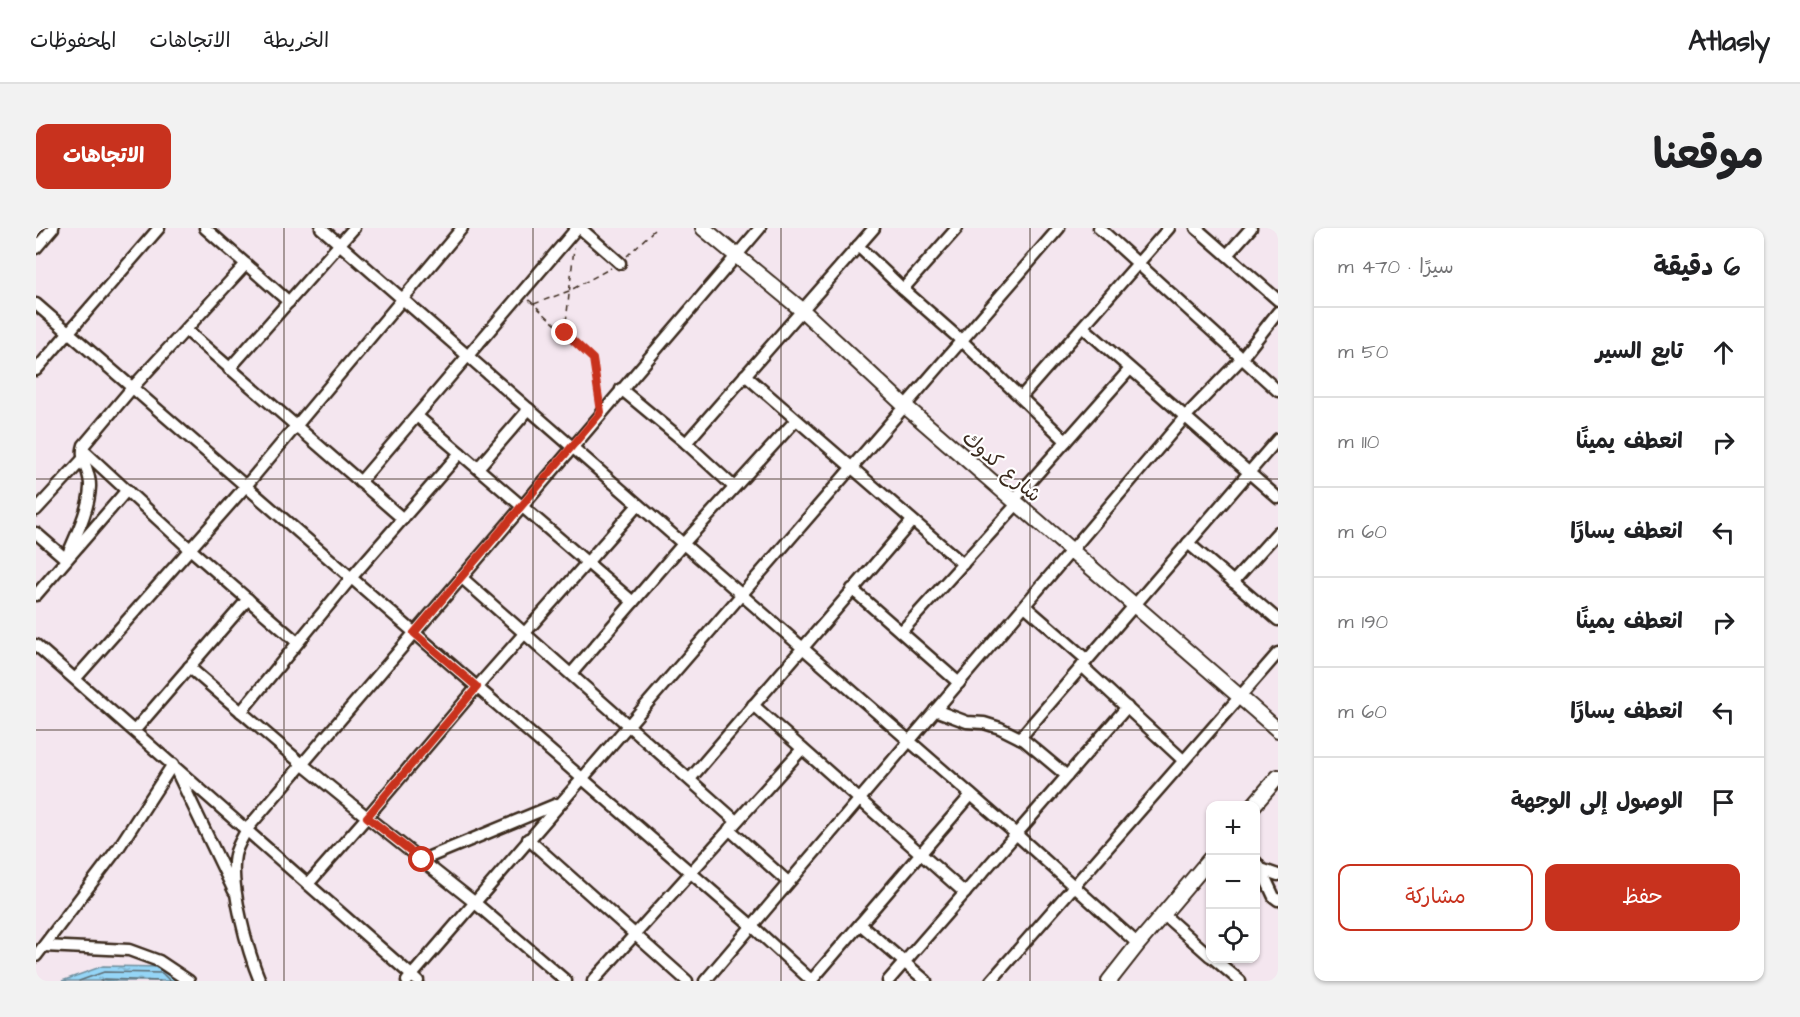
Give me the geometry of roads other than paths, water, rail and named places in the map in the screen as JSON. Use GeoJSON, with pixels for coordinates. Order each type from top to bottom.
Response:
{"type":"FeatureCollection","features":[{"type":"Feature","properties":{"kind":"street"},"geometry":{"type":"LineString","coordinates":[[36,248],[53,228]]}},
{"type":"Feature","properties":{"kind":"street"},"geometry":{"type":"LineString","coordinates":[[36,370],[159,228]]}},
{"type":"Feature","properties":{"kind":"street"},"geometry":{"type":"LineString","coordinates":[[205,228],[289,302]]}},
{"type":"Feature","properties":{"kind":"street"},"geometry":{"type":"LineString","coordinates":[[321,228],[1016,834],[1138,944]]}},
{"type":"Feature","properties":{"kind":"street"},"geometry":{"type":"LineString","coordinates":[[229,369],[354,228]]}},
{"type":"Feature","properties":{"kind":"street"},"geometry":{"type":"LineString","coordinates":[[76,678],[245,487],[462,228]]}},
{"type":"Feature","properties":{"kind":"street"},"geometry":{"type":"LineString","coordinates":[[360,482],[578,228],[620,263]]}},
{"type":"Feature","properties":{"kind":"street","name":"شارع كدوك"},"geometry":{"type":"LineString","coordinates":[[703,228],[802,310],[905,406],[1278,730]]}},
{"type":"Feature","properties":{"kind":"street"},"geometry":{"type":"LineString","coordinates":[[235,894],[235,855],[247,829],[760,228]]}},
{"type":"Feature","properties":{"kind":"street"},"geometry":{"type":"LineString","coordinates":[[686,443],[874,228]]}},
{"type":"Feature","properties":{"kind":"street"},"geometry":{"type":"LineString","coordinates":[[903,289],[957,228]]}},
{"type":"Feature","properties":{"kind":"street"},"geometry":{"type":"LineString","coordinates":[[36,645],[247,829],[412,979],[528,839],[1059,228]]}},
{"type":"Feature","properties":{"kind":"street"},"geometry":{"type":"LineString","coordinates":[[1099,228],[1278,391]]}},
{"type":"Feature","properties":{"kind":"street"},"geometry":{"type":"LineString","coordinates":[[1021,397],[1169,228]]}},
{"type":"Feature","properties":{"kind":"street"},"geometry":{"type":"LineString","coordinates":[[1196,228],[1278,300]]}},
{"type":"Feature","properties":{"kind":"street"},"geometry":{"type":"LineString","coordinates":[[1227,255],[1251,228]]}},
{"type":"Feature","properties":{"kind":"street"},"geometry":{"type":"LineString","coordinates":[[858,246],[962,341],[1066,441]]}},
{"type":"Feature","properties":{"kind":"street"},"geometry":{"type":"LineString","coordinates":[[36,510],[83,454],[90,438],[132,388],[246,264]]}},
{"type":"Feature","properties":{"kind":"street"},"geometry":{"type":"LineString","coordinates":[[36,304],[751,925],[812,981],[971,795]]}},
{"type":"Feature","properties":{"kind":"street"},"geometry":{"type":"LineString","coordinates":[[705,981],[959,682],[1072,553],[1185,417],[1241,359],[1278,312]]}},
{"type":"Feature","properties":{"kind":"street"},"geometry":{"type":"LineString","coordinates":[[1083,327],[1278,498]]}},
{"type":"Feature","properties":{"kind":"street"},"geometry":{"type":"LineString","coordinates":[[186,330],[403,519]]}},
{"type":"Feature","properties":{"kind":"street"},"geometry":{"type":"LineString","coordinates":[[901,632],[963,564],[1130,369]]}},
{"type":"Feature","properties":{"kind":"street"},"geometry":{"type":"LineString","coordinates":[[746,375],[963,564]]}},
{"type":"Feature","properties":{"kind":"street"},"geometry":{"type":"LineString","coordinates":[[621,389],[686,443],[734,488]]}},
{"type":"Feature","properties":{"kind":"street"},"geometry":{"type":"LineString","coordinates":[[478,468],[529,410]]}},
{"type":"Feature","properties":{"kind":"street"},"geometry":{"type":"LineString","coordinates":[[417,416],[633,602]]}},
{"type":"Feature","properties":{"kind":"street"},"geometry":{"type":"LineString","coordinates":[[571,674],[683,544],[796,420]]}},
{"type":"Feature","properties":{"kind":"street"},"geometry":{"type":"LineString","coordinates":[[1020,738],[1278,439]]}},
{"type":"Feature","properties":{"kind":"street"},"geometry":{"type":"LineString","coordinates":[[241,712],[351,578],[460,453]]}},
{"type":"Feature","properties":{"kind":"street"},"geometry":{"type":"LineString","coordinates":[[83,454],[127,490],[190,549],[297,642]]}},
{"type":"Feature","properties":{"kind":"street"},"geometry":{"type":"LineString","coordinates":[[66,560],[89,494],[90,478],[83,454]]}},
{"type":"Feature","properties":{"kind":"street"},"geometry":{"type":"LineString","coordinates":[[36,595],[127,490]]}},
{"type":"Feature","properties":{"kind":"street"},"geometry":{"type":"LineString","coordinates":[[308,884],[477,687],[638,505]]}},
{"type":"Feature","properties":{"kind":"street"},"geometry":{"type":"LineString","coordinates":[[690,779],[801,647],[912,521]]}},
{"type":"Feature","properties":{"kind":"street"},"geometry":{"type":"LineString","coordinates":[[1233,582],[1278,532]]}},
{"type":"Feature","properties":{"kind":"street"},"geometry":{"type":"LineString","coordinates":[[36,533],[66,560]]}},
{"type":"Feature","properties":{"kind":"street"},"geometry":{"type":"LineString","coordinates":[[1188,543],[1278,620]]}},
{"type":"Feature","properties":{"kind":"street"},"geometry":{"type":"LineString","coordinates":[[461,577],[690,779],[788,882]]}},
{"type":"Feature","properties":{"kind":"street"},"geometry":{"type":"LineString","coordinates":[[852,589],[959,682]]}},
{"type":"Feature","properties":{"kind":"street"},"geometry":{"type":"LineString","coordinates":[[135,730],[248,599]]}},
{"type":"Feature","properties":{"kind":"street"},"geometry":{"type":"LineString","coordinates":[[1025,606],[1183,760]]}},
{"type":"Feature","properties":{"kind":"street"},"geometry":{"type":"LineString","coordinates":[[991,981],[1278,653]]}},
{"type":"Feature","properties":{"kind":"street"},"geometry":{"type":"LineString","coordinates":[[189,667],[302,764],[474,902],[566,981]]}},
{"type":"Feature","properties":{"kind":"street"},"geometry":{"type":"LineString","coordinates":[[753,705],[965,893]]}},
{"type":"Feature","properties":{"kind":"street"},"geometry":{"type":"LineString","coordinates":[[888,981],[1127,707]]}},
{"type":"Feature","properties":{"kind":"street"},"geometry":{"type":"LineString","coordinates":[[935,710],[967,722],[984,723],[1000,728],[1020,738],[1067,776]]}},
{"type":"Feature","properties":{"kind":"street"},"geometry":{"type":"LineString","coordinates":[[593,981],[802,749]]}},
{"type":"Feature","properties":{"kind":"street"},"geometry":{"type":"LineString","coordinates":[[173,764],[235,894],[253,964],[260,981]]}},
{"type":"Feature","properties":{"kind":"street"},"geometry":{"type":"LineString","coordinates":[[36,956],[120,847],[173,764]]}},
{"type":"Feature","properties":{"kind":"street"},"geometry":{"type":"LineString","coordinates":[[1257,801],[1278,777]]}},
{"type":"Feature","properties":{"kind":"street"},"geometry":{"type":"LineString","coordinates":[[422,860],[560,802]]}},
{"type":"Feature","properties":{"kind":"street"},"geometry":{"type":"LineString","coordinates":[[528,839],[687,981]]}},
{"type":"Feature","properties":{"kind":"street"},"geometry":{"type":"LineString","coordinates":[[1109,981],[1206,864]]}},
{"type":"Feature","properties":{"kind":"street"},"geometry":{"type":"LineString","coordinates":[[1260,867],[1278,875]]}},
{"type":"Feature","properties":{"kind":"street"},"geometry":{"type":"LineString","coordinates":[[1260,870],[1274,897],[1278,900]]}},
{"type":"Feature","properties":{"kind":"street"},"geometry":{"type":"LineString","coordinates":[[1164,915],[1206,953]]}},
{"type":"Feature","properties":{"kind":"street"},"geometry":{"type":"LineString","coordinates":[[860,924],[927,981]]}},
{"type":"Feature","properties":{"kind":"street"},"geometry":{"type":"LineString","coordinates":[[44,946],[129,950],[159,961],[189,981]]}},
{"type":"Feature","properties":{"kind":"street"},"geometry":{"type":"LineString","coordinates":[[1218,963],[1240,981]]}},
{"type":"Feature","properties":{"kind":"water"},"geometry":{"type":"Polygon","coordinates":[[[103,966],[166,967],[177,981],[62,981],[103,966]]]}}]}
